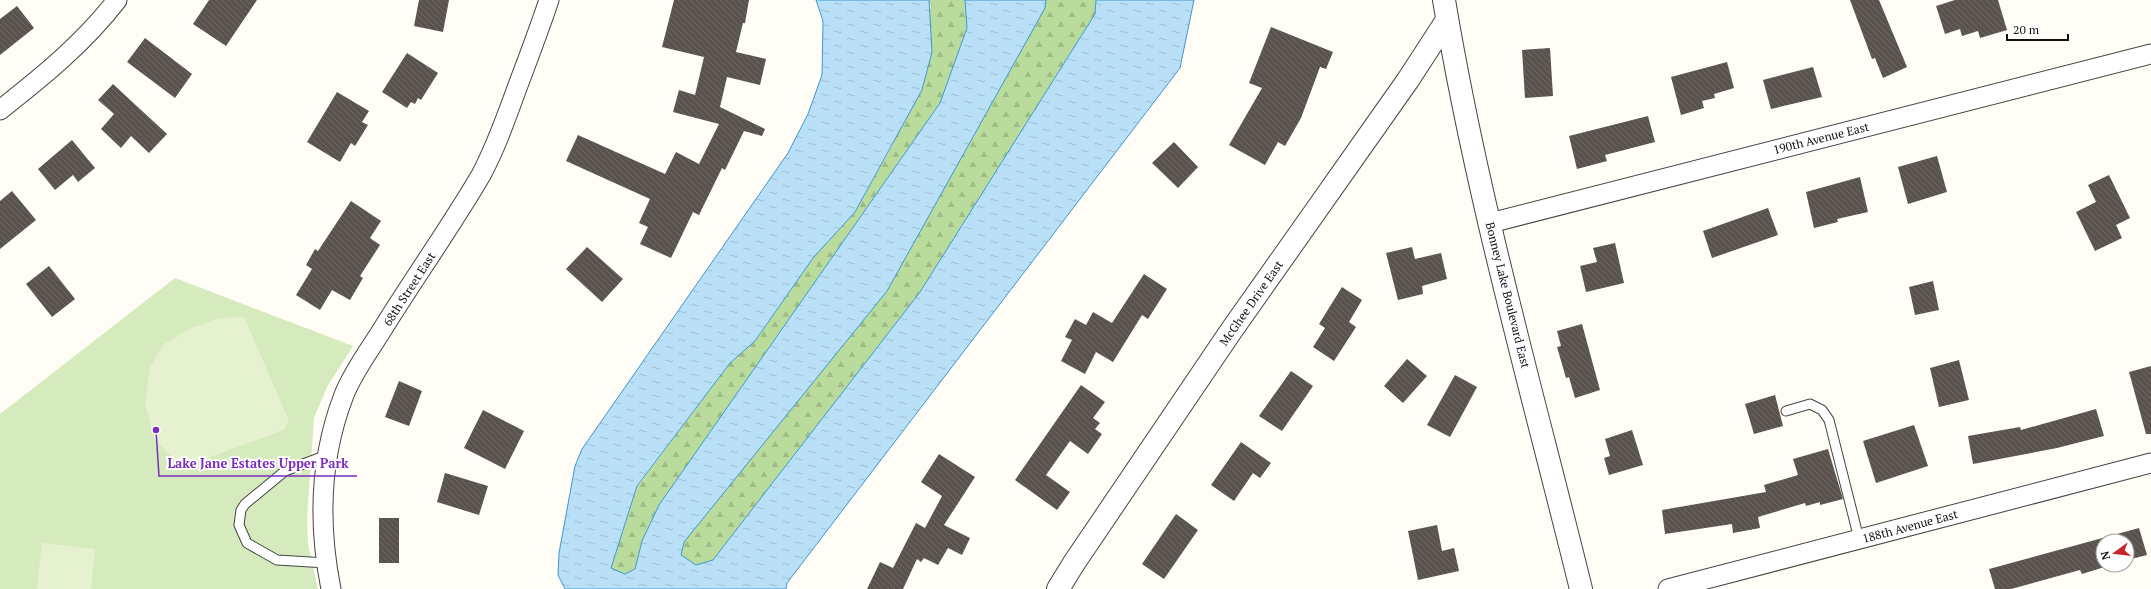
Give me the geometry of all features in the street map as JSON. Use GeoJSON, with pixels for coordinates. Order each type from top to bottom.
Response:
{"type":"FeatureCollection","features":[{"type":"Feature","properties":{"kind":"street"},"geometry":{"type":"LineString","coordinates":[[0,110],[55,66],[84,39],[117,0]]}},
{"type":"Feature","properties":{"kind":"street","name":"68th Street East"},"geometry":{"type":"LineString","coordinates":[[332,589],[322,525],[327,455],[337,416],[354,375],[399,303],[440,243],[481,174],[498,139],[549,0]]}},
{"type":"Feature","properties":{"kind":"street","name":"Bonney Lake Boulevard East"},"geometry":{"type":"LineString","coordinates":[[1446,10],[1466,123],[1581,589]]}},
{"type":"Feature","properties":{"kind":"street","name":"McGhee Drive East"},"geometry":{"type":"LineString","coordinates":[[1058,589],[1074,562],[1231,331],[1404,86],[1446,10]]}},
{"type":"Feature","properties":{"kind":"street","name":"190th Avenue East"},"geometry":{"type":"LineString","coordinates":[[1490,223],[2151,54]]}},
{"type":"Feature","properties":{"kind":"street","name":"188th Avenue East"},"geometry":{"type":"LineString","coordinates":[[1668,589],[2151,463]]}},
{"type":"Feature","properties":{"kind":"lane"},"geometry":{"type":"LineString","coordinates":[[1786,411],[1810,404],[1822,410],[1829,420],[1859,539]]}},
{"type":"Feature","properties":{"kind":"lane"},"geometry":{"type":"LineString","coordinates":[[327,455],[285,471],[245,504],[241,510],[238,525],[247,543],[277,560],[327,563]]}},
{"type":"Feature","properties":{"kind":"green space"},"geometry":{"type":"Polygon","coordinates":[[[929,0],[965,0],[967,28],[940,103],[659,505],[642,541],[635,569],[625,574],[611,568],[637,487],[730,363],[755,341],[813,258],[855,212],[893,144],[931,6],[929,0]]]}},
{"type":"Feature","properties":{"kind":"green space"},"geometry":{"type":"Polygon","coordinates":[[[1046,0],[1096,0],[1095,14],[920,292],[713,560],[696,565],[681,555],[684,542],[1045,8],[1046,0]]]}},
{"type":"Feature","properties":{"kind":"green space"},"geometry":{"type":"Polygon","coordinates":[[[175,278],[353,346],[327,387],[314,418],[307,519],[308,544],[318,589],[0,589],[0,414],[175,278]]]}},
{"type":"Feature","properties":{"kind":"green space"},"geometry":{"type":"Polygon","coordinates":[[[244,317],[289,421],[284,430],[182,467],[155,440],[145,405],[150,367],[163,345],[189,329],[219,318],[244,317]]]}},
{"type":"Feature","properties":{"kind":"green space"},"geometry":{"type":"Polygon","coordinates":[[[42,543],[95,549],[91,589],[37,589],[42,543]]]}},
{"type":"Feature","properties":{"kind":"water"},"geometry":{"type":"Polygon","coordinates":[[[816,0],[929,0],[932,52],[922,90],[855,212],[813,258],[755,341],[730,363],[637,486],[611,568],[625,574],[635,569],[642,541],[659,505],[940,103],[967,28],[965,0],[1046,0],[1045,8],[887,291],[684,542],[681,555],[696,565],[713,560],[920,292],[1095,14],[1096,0],[1194,0],[1180,68],[787,583],[786,589],[565,589],[558,575],[559,553],[575,466],[582,449],[788,153],[808,114],[822,75],[823,21],[816,0]]]}},
{"type":"Feature","properties":{"kind":"building"},"geometry":{"type":"Polygon","coordinates":[[[209,0],[257,0],[226,46],[193,24],[209,0]]]}},
{"type":"Feature","properties":{"kind":"building"},"geometry":{"type":"Polygon","coordinates":[[[419,0],[449,0],[443,32],[414,26],[419,0]]]}},
{"type":"Feature","properties":{"kind":"building"},"geometry":{"type":"Polygon","coordinates":[[[674,0],[749,0],[745,23],[743,23],[736,52],[766,59],[760,85],[727,77],[720,107],[765,129],[762,136],[744,131],[725,170],[722,168],[699,215],[693,212],[671,258],[640,244],[648,227],[639,223],[650,199],[566,161],[578,135],[665,174],[676,152],[699,164],[719,124],[673,112],[679,90],[695,95],[704,57],[662,47],[674,0]]]}},
{"type":"Feature","properties":{"kind":"building"},"geometry":{"type":"Polygon","coordinates":[[[1850,0],[1879,0],[1907,67],[1883,78],[1875,58],[1872,59],[1850,0]]]}},
{"type":"Feature","properties":{"kind":"building"},"geometry":{"type":"Polygon","coordinates":[[[1955,0],[1998,0],[2007,30],[1980,38],[1978,31],[1962,36],[1960,29],[1945,34],[1936,6],[1955,0]]]}},
{"type":"Feature","properties":{"kind":"building"},"geometry":{"type":"Polygon","coordinates":[[[17,6],[34,28],[0,55],[0,19],[17,6]]]}},
{"type":"Feature","properties":{"kind":"building"},"geometry":{"type":"Polygon","coordinates":[[[1271,27],[1333,52],[1326,69],[1320,67],[1301,118],[1285,146],[1278,142],[1265,165],[1229,145],[1262,88],[1249,83],[1271,27]]]}},
{"type":"Feature","properties":{"kind":"building"},"geometry":{"type":"Polygon","coordinates":[[[145,38],[192,74],[175,98],[127,62],[145,38]]]}},
{"type":"Feature","properties":{"kind":"building"},"geometry":{"type":"Polygon","coordinates":[[[1550,48],[1553,96],[1525,98],[1522,50],[1550,48]]]}},
{"type":"Feature","properties":{"kind":"building"},"geometry":{"type":"Polygon","coordinates":[[[407,53],[438,73],[421,100],[418,98],[415,104],[411,102],[407,108],[382,92],[407,53]]]}},
{"type":"Feature","properties":{"kind":"building"},"geometry":{"type":"Polygon","coordinates":[[[1727,62],[1734,88],[1714,94],[1715,98],[1702,101],[1704,108],[1681,115],[1671,77],[1727,62]]]}},
{"type":"Feature","properties":{"kind":"building"},"geometry":{"type":"Polygon","coordinates":[[[1813,67],[1822,97],[1771,109],[1763,80],[1813,67]]]}},
{"type":"Feature","properties":{"kind":"building"},"geometry":{"type":"Polygon","coordinates":[[[113,84],[167,134],[149,153],[131,136],[121,148],[101,129],[114,114],[98,100],[113,84]]]}},
{"type":"Feature","properties":{"kind":"building"},"geometry":{"type":"Polygon","coordinates":[[[337,92],[369,111],[362,122],[368,125],[355,146],[351,143],[340,162],[307,142],[337,92]]]}},
{"type":"Feature","properties":{"kind":"building"},"geometry":{"type":"Polygon","coordinates":[[[1648,116],[1655,142],[1605,155],[1607,161],[1577,169],[1569,136],[1648,116]]]}},
{"type":"Feature","properties":{"kind":"building"},"geometry":{"type":"Polygon","coordinates":[[[72,140],[95,168],[78,182],[73,175],[55,190],[38,169],[72,140]]]}},
{"type":"Feature","properties":{"kind":"building"},"geometry":{"type":"Polygon","coordinates":[[[1174,142],[1198,167],[1178,188],[1152,163],[1174,142]]]}},
{"type":"Feature","properties":{"kind":"building"},"geometry":{"type":"Polygon","coordinates":[[[1937,156],[1947,192],[1908,204],[1898,167],[1937,156]]]}},
{"type":"Feature","properties":{"kind":"building"},"geometry":{"type":"Polygon","coordinates":[[[2109,175],[2130,218],[2116,225],[2122,238],[2095,251],[2076,212],[2096,202],[2088,185],[2109,175]]]}},
{"type":"Feature","properties":{"kind":"building"},"geometry":{"type":"Polygon","coordinates":[[[1860,177],[1868,212],[1837,219],[1838,222],[1814,228],[1806,192],[1860,177]]]}},
{"type":"Feature","properties":{"kind":"building"},"geometry":{"type":"Polygon","coordinates":[[[12,191],[36,220],[0,249],[0,201],[12,191]]]}},
{"type":"Feature","properties":{"kind":"building"},"geometry":{"type":"Polygon","coordinates":[[[351,201],[381,221],[370,238],[380,245],[360,276],[363,278],[350,300],[332,290],[320,310],[296,295],[312,269],[306,265],[315,249],[318,251],[351,201]]]}},
{"type":"Feature","properties":{"kind":"building"},"geometry":{"type":"Polygon","coordinates":[[[1768,208],[1778,235],[1712,258],[1703,231],[1768,208]]]}},
{"type":"Feature","properties":{"kind":"building"},"geometry":{"type":"Polygon","coordinates":[[[1615,243],[1624,283],[1586,292],[1580,266],[1597,262],[1593,248],[1615,243]]]}},
{"type":"Feature","properties":{"kind":"building"},"geometry":{"type":"Polygon","coordinates":[[[587,247],[623,279],[602,302],[566,269],[587,247]]]}},
{"type":"Feature","properties":{"kind":"building"},"geometry":{"type":"Polygon","coordinates":[[[1412,247],[1415,259],[1441,253],[1447,279],[1422,286],[1423,294],[1398,300],[1386,253],[1412,247]]]}},
{"type":"Feature","properties":{"kind":"building"},"geometry":{"type":"Polygon","coordinates":[[[49,266],[75,299],[52,317],[26,284],[49,266]]]}},
{"type":"Feature","properties":{"kind":"building"},"geometry":{"type":"Polygon","coordinates":[[[1144,274],[1167,289],[1148,319],[1142,315],[1113,362],[1096,352],[1085,374],[1061,361],[1072,340],[1065,337],[1075,319],[1086,325],[1093,312],[1112,323],[1144,274]]]}},
{"type":"Feature","properties":{"kind":"building"},"geometry":{"type":"Polygon","coordinates":[[[1933,281],[1939,310],[1915,315],[1909,287],[1933,281]]]}},
{"type":"Feature","properties":{"kind":"building"},"geometry":{"type":"Polygon","coordinates":[[[1342,287],[1362,300],[1349,322],[1356,327],[1334,361],[1313,347],[1325,328],[1319,324],[1342,287]]]}},
{"type":"Feature","properties":{"kind":"building"},"geometry":{"type":"Polygon","coordinates":[[[1582,324],[1600,390],[1575,398],[1569,377],[1566,378],[1557,347],[1561,346],[1557,331],[1582,324]]]}},
{"type":"Feature","properties":{"kind":"building"},"geometry":{"type":"Polygon","coordinates":[[[1407,359],[1427,376],[1403,403],[1384,386],[1407,359]]]}},
{"type":"Feature","properties":{"kind":"building"},"geometry":{"type":"Polygon","coordinates":[[[1959,360],[1969,400],[1939,407],[1930,368],[1959,360]]]}},
{"type":"Feature","properties":{"kind":"building"},"geometry":{"type":"Polygon","coordinates":[[[2151,366],[2151,434],[2146,434],[2129,372],[2151,366]]]}},
{"type":"Feature","properties":{"kind":"building"},"geometry":{"type":"Polygon","coordinates":[[[1291,371],[1313,386],[1282,431],[1259,416],[1291,371]]]}},
{"type":"Feature","properties":{"kind":"building"},"geometry":{"type":"Polygon","coordinates":[[[1455,375],[1477,387],[1450,437],[1427,425],[1455,375]]]}},
{"type":"Feature","properties":{"kind":"building"},"geometry":{"type":"Polygon","coordinates":[[[399,381],[422,391],[409,426],[385,417],[399,381]]]}},
{"type":"Feature","properties":{"kind":"building"},"geometry":{"type":"Polygon","coordinates":[[[1081,385],[1105,402],[1093,418],[1100,423],[1095,429],[1102,434],[1088,454],[1070,441],[1046,475],[1070,492],[1057,510],[1015,480],[1081,385]]]}},
{"type":"Feature","properties":{"kind":"building"},"geometry":{"type":"Polygon","coordinates":[[[1775,395],[1783,426],[1754,434],[1745,404],[1775,395]]]}},
{"type":"Feature","properties":{"kind":"building"},"geometry":{"type":"Polygon","coordinates":[[[2096,409],[2104,436],[2057,448],[1973,464],[1968,436],[2020,427],[2021,430],[2096,409]]]}},
{"type":"Feature","properties":{"kind":"building"},"geometry":{"type":"Polygon","coordinates":[[[483,410],[524,431],[505,469],[464,448],[483,410]]]}},
{"type":"Feature","properties":{"kind":"building"},"geometry":{"type":"Polygon","coordinates":[[[1914,425],[1928,466],[1876,483],[1863,441],[1914,425]]]}},
{"type":"Feature","properties":{"kind":"building"},"geometry":{"type":"Polygon","coordinates":[[[1632,430],[1643,465],[1609,475],[1604,458],[1610,456],[1605,439],[1632,430]]]}},
{"type":"Feature","properties":{"kind":"building"},"geometry":{"type":"Polygon","coordinates":[[[1241,442],[1271,463],[1260,478],[1253,473],[1234,501],[1211,485],[1241,442]]]}},
{"type":"Feature","properties":{"kind":"building"},"geometry":{"type":"Polygon","coordinates":[[[1828,449],[1843,499],[1820,505],[1820,502],[1806,506],[1805,503],[1758,517],[1760,528],[1733,533],[1732,524],[1665,534],[1662,510],[1766,492],[1764,485],[1798,475],[1793,459],[1828,449]]]}},
{"type":"Feature","properties":{"kind":"building"},"geometry":{"type":"Polygon","coordinates":[[[939,454],[975,477],[944,525],[970,538],[962,555],[948,548],[938,565],[924,558],[921,562],[917,559],[903,589],[867,589],[880,562],[893,568],[916,523],[925,528],[942,496],[921,482],[939,454]]]}},
{"type":"Feature","properties":{"kind":"building"},"geometry":{"type":"Polygon","coordinates":[[[445,473],[488,486],[479,515],[437,502],[445,473]]]}},
{"type":"Feature","properties":{"kind":"building"},"geometry":{"type":"Polygon","coordinates":[[[1176,514],[1198,530],[1164,579],[1142,564],[1176,514]]]}},
{"type":"Feature","properties":{"kind":"building"},"geometry":{"type":"Polygon","coordinates":[[[379,518],[399,518],[399,563],[379,563],[379,518]]]}},
{"type":"Feature","properties":{"kind":"building"},"geometry":{"type":"Polygon","coordinates":[[[1437,525],[1442,551],[1454,548],[1459,571],[1418,580],[1408,531],[1437,525]]]}},
{"type":"Feature","properties":{"kind":"building"},"geometry":{"type":"Polygon","coordinates":[[[2139,528],[2147,555],[2135,558],[2135,533],[2121,533],[2139,528]]]}},
{"type":"Feature","properties":{"kind":"building"},"geometry":{"type":"Polygon","coordinates":[[[2095,540],[2095,570],[2082,574],[2080,570],[2011,589],[1995,589],[1989,569],[2095,540]]]}},
{"type":"Feature","properties":{"kind":"place","name":"Lake Jane Estates Upper Park"},"geometry":{"type":"Point","coordinates":[156,430]}}]}
